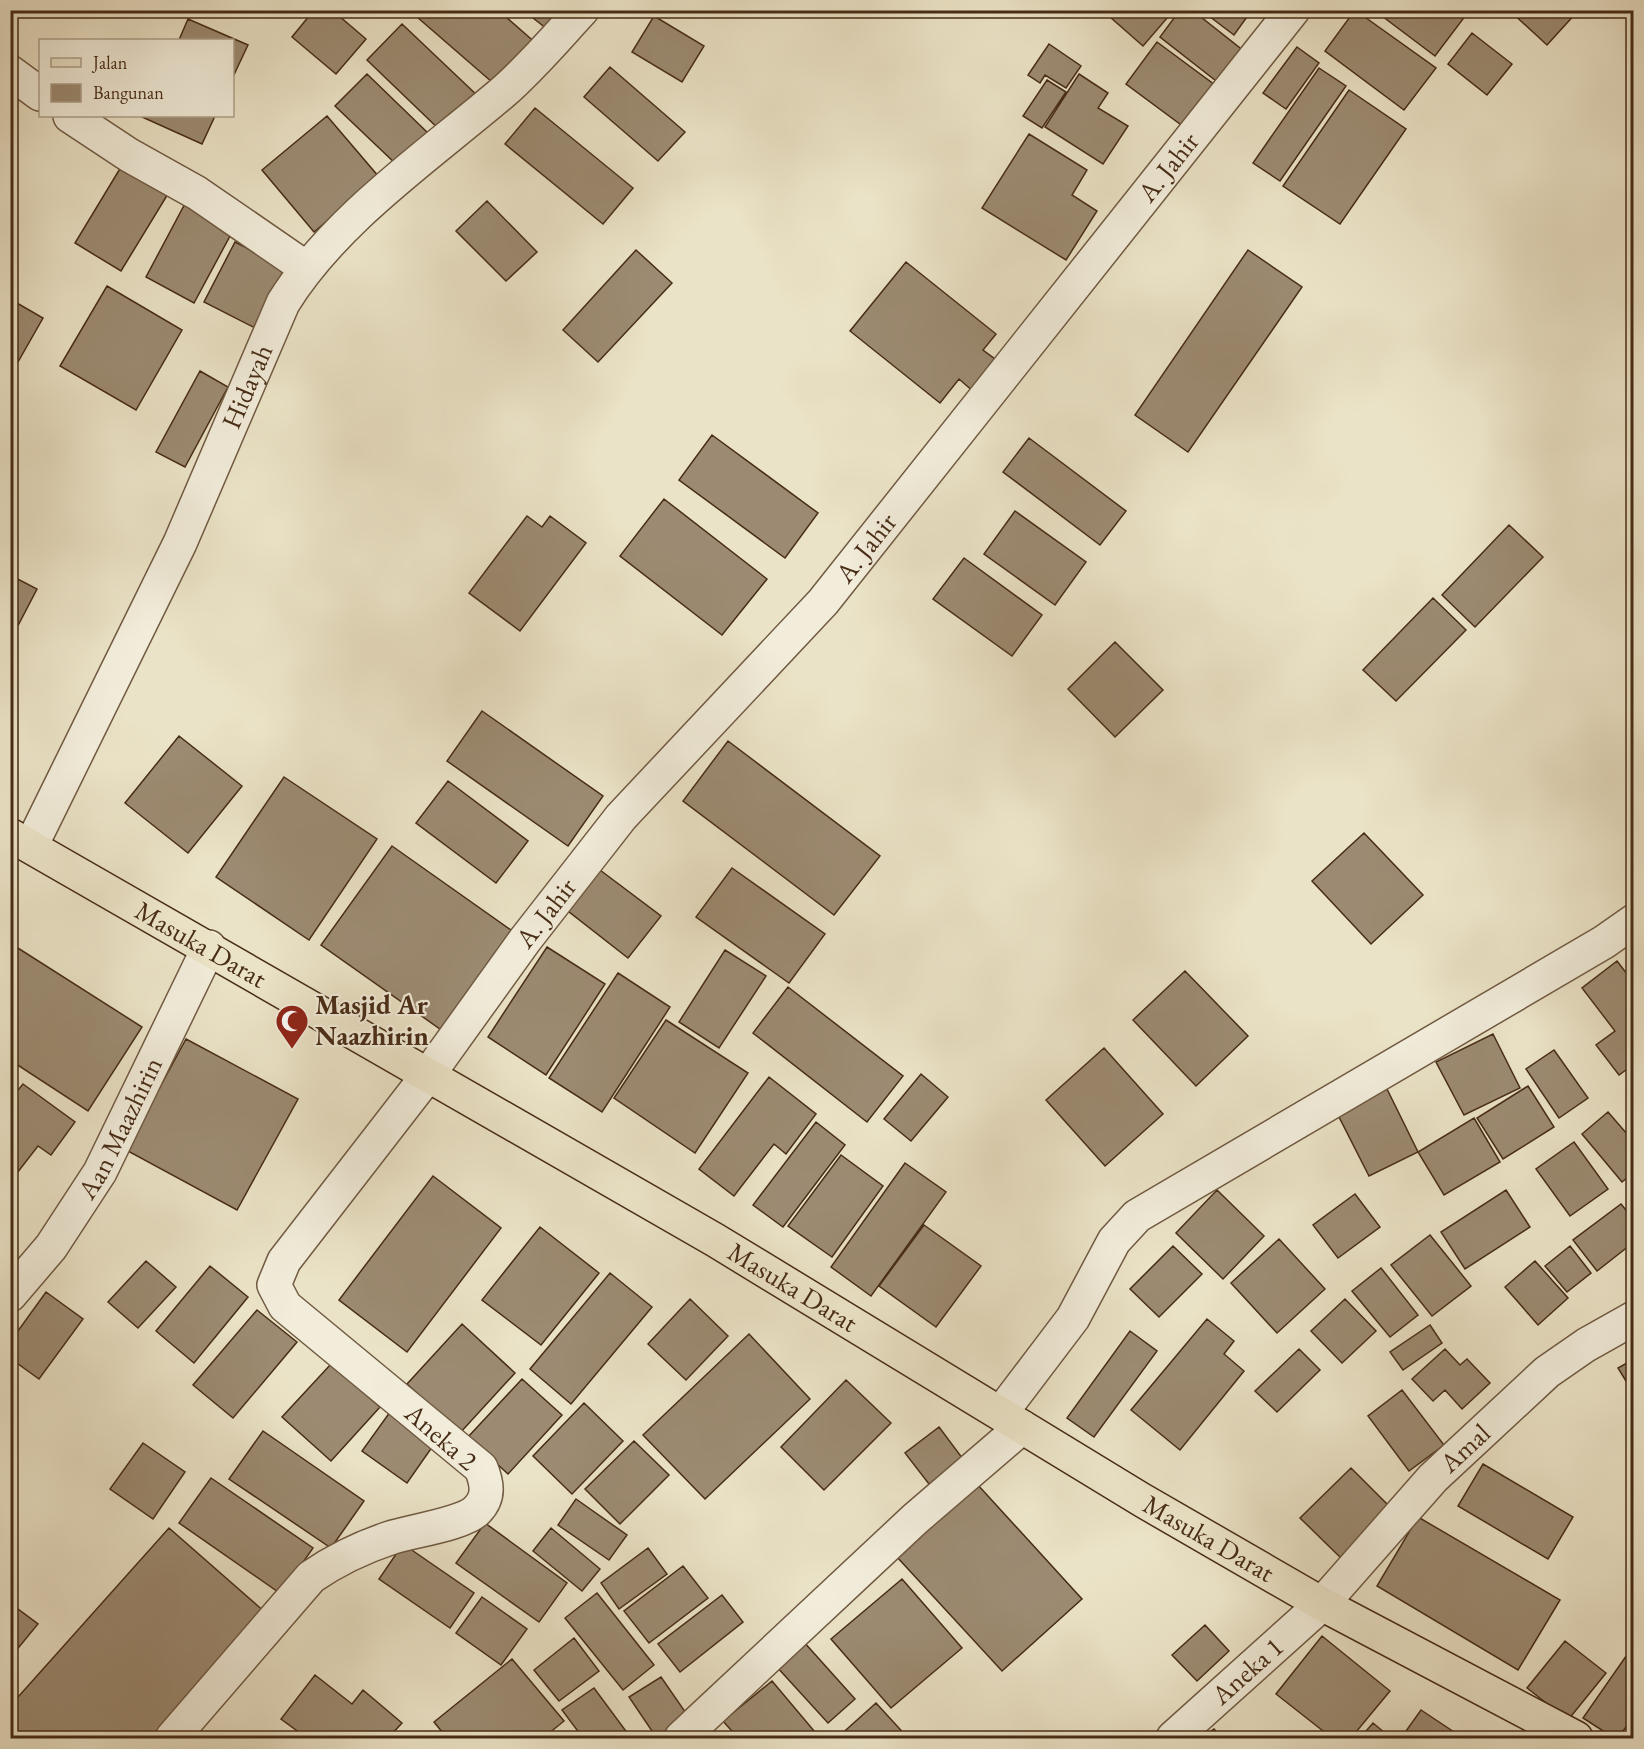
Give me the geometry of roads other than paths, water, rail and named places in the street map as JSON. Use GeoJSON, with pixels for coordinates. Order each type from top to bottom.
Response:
{"type":"FeatureCollection","features":[{"type":"Feature","properties":{"kind":"main road","name":"Masuka Darat"},"geometry":{"type":"LineString","coordinates":[[21,840],[714,1240],[1011,1420],[1322,1604],[1576,1738]]}},
{"type":"Feature","properties":{"kind":"street","name":"Hidayah"},"geometry":{"type":"LineString","coordinates":[[21,840],[180,543],[283,303],[306,268],[373,202],[505,90],[582,10]]}},
{"type":"Feature","properties":{"kind":"street","name":"A. Jahir"},"geometry":{"type":"LineString","coordinates":[[428,1076],[525,939],[621,817],[823,602],[1293,10]]}},
{"type":"Feature","properties":{"kind":"street"},"geometry":{"type":"LineString","coordinates":[[10,72],[39,93]]}},
{"type":"Feature","properties":{"kind":"street"},"geometry":{"type":"LineString","coordinates":[[72,117],[129,155],[197,193],[306,268]]}},
{"type":"Feature","properties":{"kind":"street"},"geometry":{"type":"LineString","coordinates":[[681,1738],[915,1519],[1011,1420],[1073,1318],[1114,1241],[1137,1216],[1564,966],[1634,921]]}},
{"type":"Feature","properties":{"kind":"street","name":"Aan Maazhirin"},"geometry":{"type":"LineString","coordinates":[[10,1295],[51,1247],[100,1172],[209,947]]}},
{"type":"Feature","properties":{"kind":"street","name":"Aneka 2"},"geometry":{"type":"LineString","coordinates":[[172,1738],[311,1577],[324,1568],[388,1539],[460,1520],[477,1510],[486,1495],[487,1483],[481,1468],[285,1305],[274,1286],[276,1274],[284,1261],[428,1076]]}},
{"type":"Feature","properties":{"kind":"street","name":"Amal"},"geometry":{"type":"LineString","coordinates":[[1322,1604],[1433,1478],[1547,1372],[1586,1345],[1634,1318]]}},
{"type":"Feature","properties":{"kind":"street","name":"Aneka 1"},"geometry":{"type":"LineString","coordinates":[[1173,1738],[1322,1604]]}},
{"type":"Feature","properties":{"kind":"place","name":"Masjid Ar Naazhirin"},"geometry":{"type":"Point","coordinates":[292,1050]}}]}
